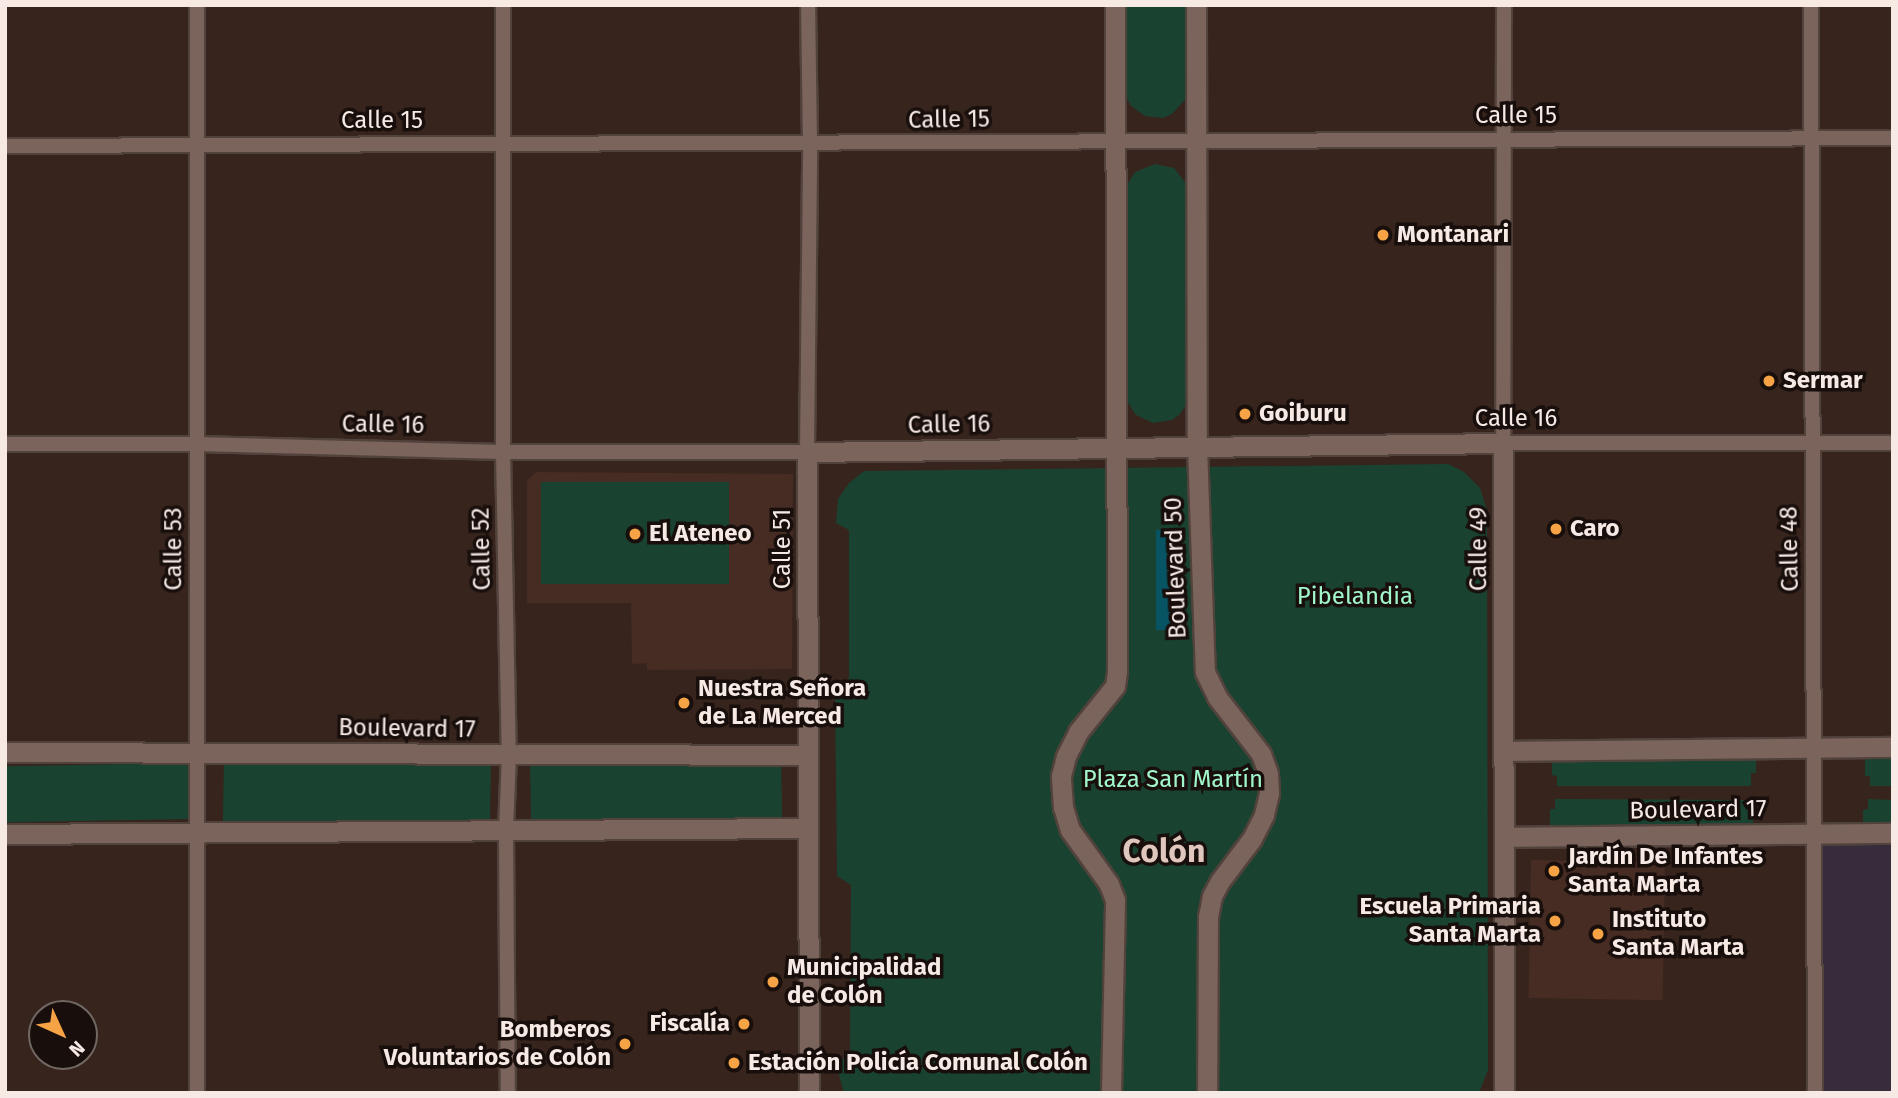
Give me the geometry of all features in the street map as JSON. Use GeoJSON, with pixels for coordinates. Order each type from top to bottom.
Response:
{"type":"FeatureCollection","features":[{"type":"Feature","properties":{"kind":"main road"},"geometry":{"type":"LineString","coordinates":[[1111,1093],[1115,901],[1110,884],[1070,830],[1063,807],[1061,776],[1066,756],[1078,732],[1115,686],[1115,5]]}},
{"type":"Feature","properties":{"kind":"main road","name":"Boulevard 50"},"geometry":{"type":"LineString","coordinates":[[1196,5],[1197,446],[1205,672],[1217,697],[1261,754],[1268,773],[1269,793],[1264,815],[1251,840],[1212,896],[1208,916],[1207,1093]]}},
{"type":"Feature","properties":{"kind":"main road","name":"Calle 16"},"geometry":{"type":"LineString","coordinates":[[807,452],[1503,443]]}},
{"type":"Feature","properties":{"kind":"main road","name":"Calle 49"},"geometry":{"type":"LineString","coordinates":[[1503,443],[1504,1093]]}},
{"type":"Feature","properties":{"kind":"main road","name":"Calle 51"},"geometry":{"type":"LineString","coordinates":[[807,452],[809,1093]]}},
{"type":"Feature","properties":{"kind":"main road"},"geometry":{"type":"LineString","coordinates":[[1505,751],[1893,747]]}},
{"type":"Feature","properties":{"kind":"main road","name":"Boulevard 17"},"geometry":{"type":"LineString","coordinates":[[5,752],[808,755]]}},
{"type":"Feature","properties":{"kind":"main road"},"geometry":{"type":"LineString","coordinates":[[5,834],[808,828]]}},
{"type":"Feature","properties":{"kind":"main road","name":"Boulevard 17"},"geometry":{"type":"LineString","coordinates":[[1504,837],[1893,833]]}},
{"type":"Feature","properties":{"kind":"street","name":"Calle 53"},"geometry":{"type":"LineString","coordinates":[[197,5],[197,1093]]}},
{"type":"Feature","properties":{"kind":"street","name":"Calle 52"},"geometry":{"type":"LineString","coordinates":[[503,5],[503,452],[509,755],[506,830],[508,1093]]}},
{"type":"Feature","properties":{"kind":"street","name":"Calle 51"},"geometry":{"type":"LineString","coordinates":[[807,452],[810,145],[808,5]]}},
{"type":"Feature","properties":{"kind":"street","name":"Calle 49"},"geometry":{"type":"LineString","coordinates":[[1503,443],[1504,5]]}},
{"type":"Feature","properties":{"kind":"street","name":"Calle 48"},"geometry":{"type":"LineString","coordinates":[[1811,5],[1815,1093]]}},
{"type":"Feature","properties":{"kind":"street","name":"Calle 15"},"geometry":{"type":"LineString","coordinates":[[5,146],[810,145],[1117,139],[1198,142],[1503,138],[1893,138]]}},
{"type":"Feature","properties":{"kind":"street","name":"Calle 16"},"geometry":{"type":"LineString","coordinates":[[1503,443],[1893,443]]}},
{"type":"Feature","properties":{"kind":"street","name":"Calle 16"},"geometry":{"type":"LineString","coordinates":[[5,444],[196,444],[503,452],[807,452]]}},
{"type":"Feature","properties":{"kind":"shaded area"},"geometry":{"type":"Polygon","coordinates":[[[536,472],[793,474],[792,669],[647,670],[647,663],[632,664],[631,603],[527,603],[527,481],[536,472]]]}},
{"type":"Feature","properties":{"kind":"shaded area"},"geometry":{"type":"Polygon","coordinates":[[[1815,833],[1893,833],[1893,1093],[1815,1093],[1815,833]]]}},
{"type":"Feature","properties":{"kind":"shaded area","name":"Instituto Santa Marta"},"geometry":{"type":"Polygon","coordinates":[[[1531,860],[1665,862],[1663,1000],[1529,998],[1531,860]]]}},
{"type":"Feature","properties":{"kind":"green space"},"geometry":{"type":"Polygon","coordinates":[[[1124,5],[1190,5],[1190,94],[1172,114],[1163,118],[1145,116],[1131,106],[1127,98],[1124,5]]]}},
{"type":"Feature","properties":{"kind":"green space"},"geometry":{"type":"Polygon","coordinates":[[[1155,164],[1174,168],[1191,190],[1190,400],[1172,420],[1153,423],[1136,415],[1125,398],[1125,188],[1135,172],[1155,164]]]}},
{"type":"Feature","properties":{"kind":"green space","name":"Plaza San Martín"},"geometry":{"type":"Polygon","coordinates":[[[1448,464],[1464,472],[1480,488],[1487,510],[1488,1070],[1479,1093],[844,1093],[836,1064],[850,1053],[851,885],[837,876],[835,690],[849,678],[849,530],[836,523],[838,499],[849,483],[864,471],[1448,464]]]}},
{"type":"Feature","properties":{"kind":"green space","name":"El Ateneo"},"geometry":{"type":"Polygon","coordinates":[[[541,482],[729,482],[729,584],[541,584],[541,482]]]}},
{"type":"Feature","properties":{"kind":"green space"},"geometry":{"type":"Polygon","coordinates":[[[224,757],[491,762],[490,827],[223,822],[224,757]]]}},
{"type":"Feature","properties":{"kind":"green space"},"geometry":{"type":"Polygon","coordinates":[[[781,757],[782,823],[531,827],[530,761],[781,757]]]}},
{"type":"Feature","properties":{"kind":"green space"},"geometry":{"type":"Polygon","coordinates":[[[1893,758],[1893,786],[1870,786],[1870,776],[1865,776],[1865,759],[1893,758]]]}},
{"type":"Feature","properties":{"kind":"green space"},"geometry":{"type":"Polygon","coordinates":[[[1552,759],[1756,759],[1756,773],[1751,773],[1751,786],[1557,786],[1557,776],[1552,775],[1552,759]]]}},
{"type":"Feature","properties":{"kind":"green space"},"geometry":{"type":"Polygon","coordinates":[[[189,763],[190,819],[6,822],[5,766],[189,763]]]}},
{"type":"Feature","properties":{"kind":"green space"},"geometry":{"type":"Polygon","coordinates":[[[1555,799],[1750,800],[1754,826],[1550,826],[1550,809],[1555,809],[1555,799]]]}},
{"type":"Feature","properties":{"kind":"green space"},"geometry":{"type":"Polygon","coordinates":[[[1868,799],[1893,800],[1893,826],[1863,826],[1863,810],[1868,809],[1868,799]]]}},
{"type":"Feature","properties":{"kind":"water"},"geometry":{"type":"Polygon","coordinates":[[[1156,530],[1174,530],[1174,630],[1156,630],[1156,530]]]}},
{"type":"Feature","properties":{"kind":"place","name":"Montanari"},"geometry":{"type":"Point","coordinates":[1383,235]}},
{"type":"Feature","properties":{"kind":"place","name":"Sermar"},"geometry":{"type":"Point","coordinates":[1769,381]}},
{"type":"Feature","properties":{"kind":"place","name":"Goiburu"},"geometry":{"type":"Point","coordinates":[1245,414]}},
{"type":"Feature","properties":{"kind":"place","name":"Caro"},"geometry":{"type":"Point","coordinates":[1556,529]}},
{"type":"Feature","properties":{"kind":"place","name":"El Ateneo"},"geometry":{"type":"Point","coordinates":[635,534]}},
{"type":"Feature","properties":{"kind":"place","name":"Nuestra Señora de La Merced"},"geometry":{"type":"Point","coordinates":[684,703]}},
{"type":"Feature","properties":{"kind":"place","name":"Jardín De Infantes Santa Marta"},"geometry":{"type":"Point","coordinates":[1554,871]}},
{"type":"Feature","properties":{"kind":"place","name":"Escuela Primaria Santa Marta"},"geometry":{"type":"Point","coordinates":[1555,921]}},
{"type":"Feature","properties":{"kind":"place","name":"Instituto Santa Marta"},"geometry":{"type":"Point","coordinates":[1598,934]}},
{"type":"Feature","properties":{"kind":"place","name":"Municipalidad de Colón"},"geometry":{"type":"Point","coordinates":[773,982]}},
{"type":"Feature","properties":{"kind":"place","name":"Fiscalía"},"geometry":{"type":"Point","coordinates":[744,1024]}},
{"type":"Feature","properties":{"kind":"place","name":"Bomberos Voluntarios de Colón"},"geometry":{"type":"Point","coordinates":[625,1044]}},
{"type":"Feature","properties":{"kind":"place","name":"Estación Policía Comunal Colón"},"geometry":{"type":"Point","coordinates":[734,1063]}},
{"type":"Feature","properties":{"kind":"district","name":"Colón"},"geometry":{"type":"Point","coordinates":[1164,851]}},
{"type":"Feature","properties":{"kind":"park label","name":"Pibelandia"},"geometry":{"type":"Point","coordinates":[1355,597]}}]}
